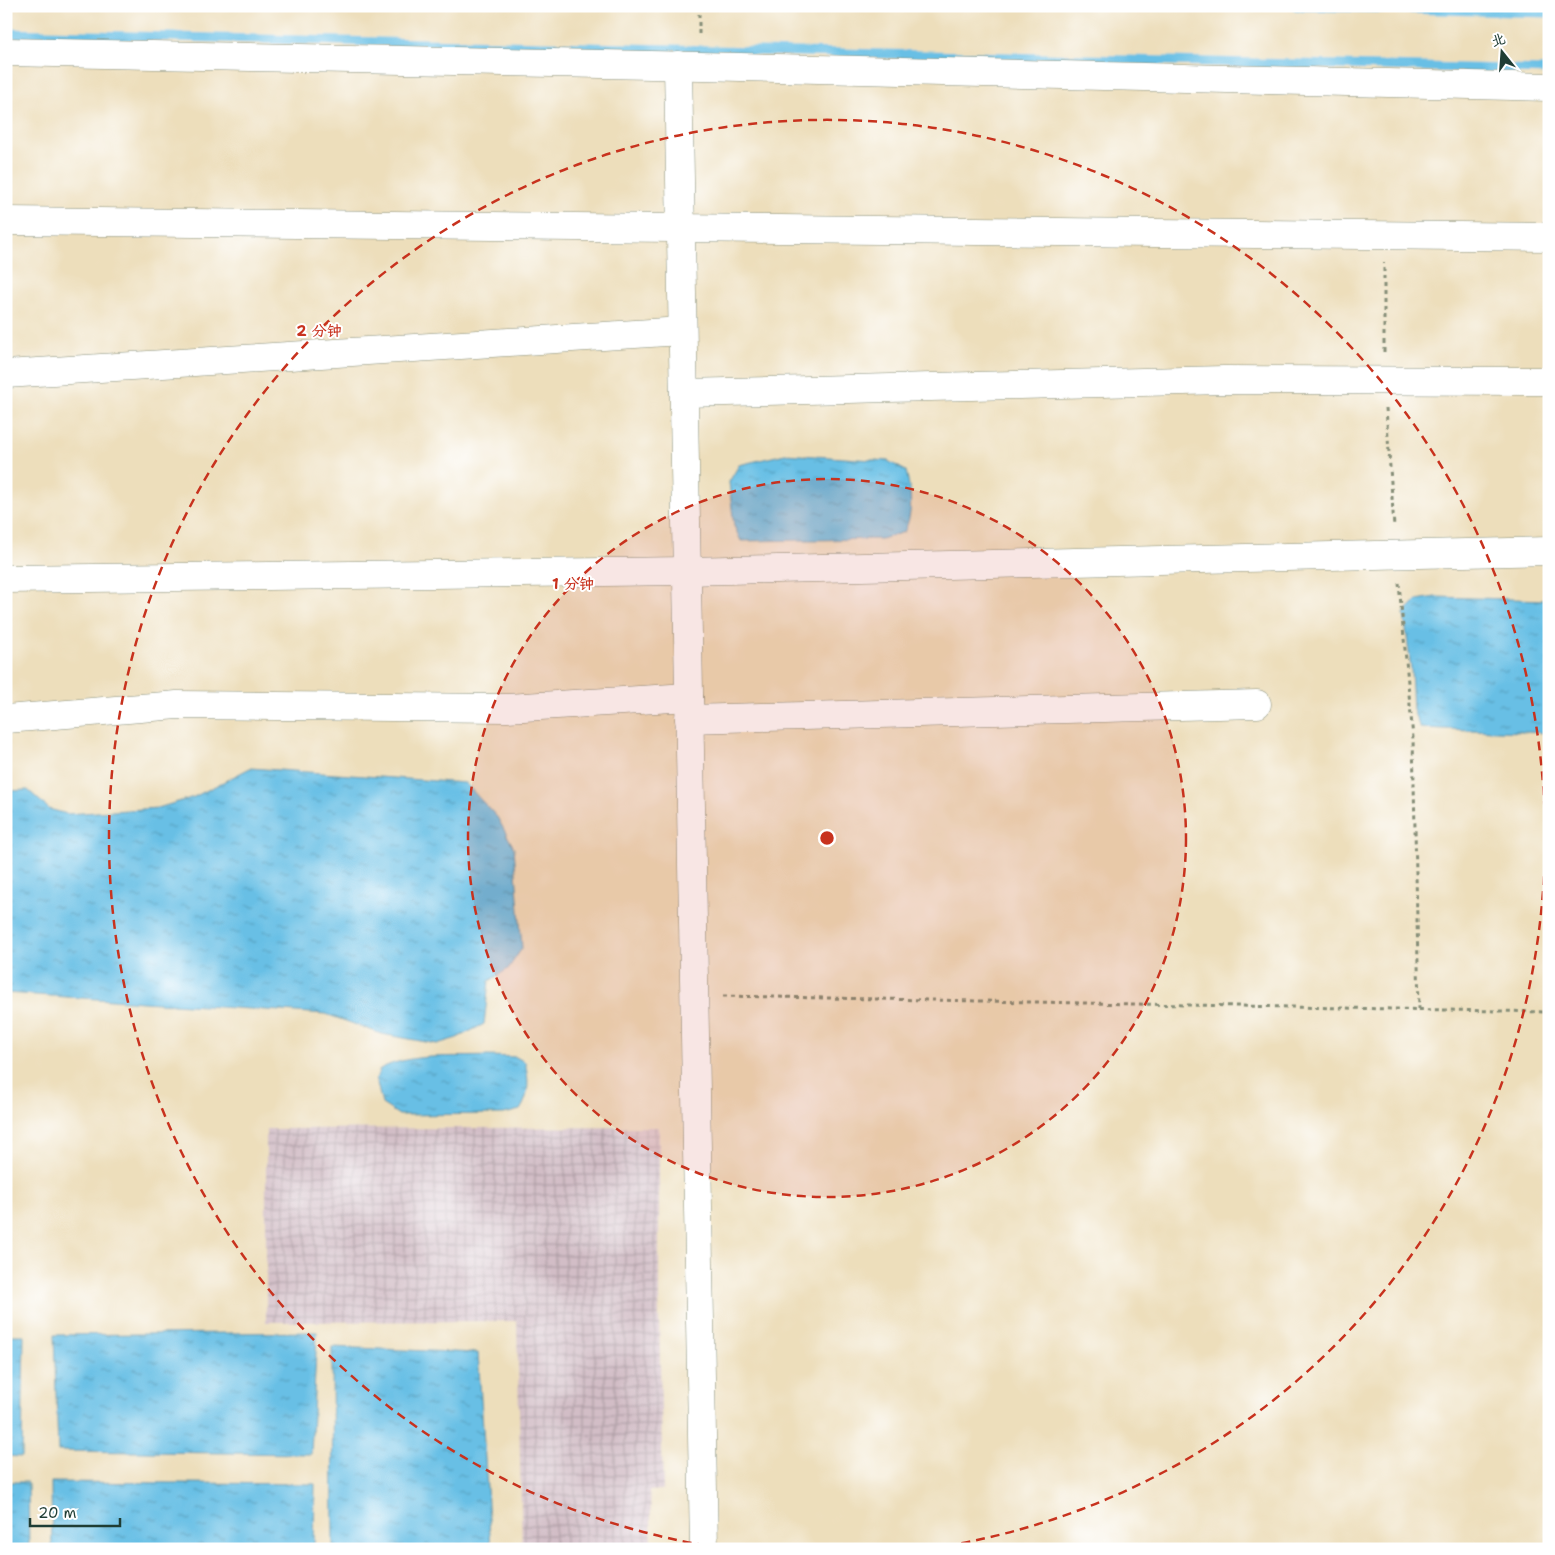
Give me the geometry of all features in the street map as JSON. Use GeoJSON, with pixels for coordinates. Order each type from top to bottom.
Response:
{"type":"FeatureCollection","features":[{"type":"Feature","properties":{"kind":"street"},"geometry":{"type":"LineString","coordinates":[[6,52],[678,65],[1549,87]]}},
{"type":"Feature","properties":{"kind":"street"},"geometry":{"type":"LineString","coordinates":[[678,65],[704,1549]]}},
{"type":"Feature","properties":{"kind":"street"},"geometry":{"type":"LineString","coordinates":[[6,221],[680,226],[1549,237]]}},
{"type":"Feature","properties":{"kind":"street"},"geometry":{"type":"LineString","coordinates":[[6,374],[682,330]]}},
{"type":"Feature","properties":{"kind":"street"},"geometry":{"type":"LineString","coordinates":[[684,393],[1215,380],[1549,380]]}},
{"type":"Feature","properties":{"kind":"street"},"geometry":{"type":"LineString","coordinates":[[6,579],[686,571],[1549,551]]}},
{"type":"Feature","properties":{"kind":"street"},"geometry":{"type":"LineString","coordinates":[[6,719],[177,705],[689,708],[1257,704]]}},
{"type":"Feature","properties":{"kind":"path"},"geometry":{"type":"LineString","coordinates":[[699,6],[700,38]]}},
{"type":"Feature","properties":{"kind":"path"},"geometry":{"type":"LineString","coordinates":[[1384,235],[1384,380],[1396,554],[1413,738],[1419,1009]]}},
{"type":"Feature","properties":{"kind":"path"},"geometry":{"type":"LineString","coordinates":[[695,996],[1549,1012]]}},
{"type":"Feature","properties":{"kind":"shaded area"},"geometry":{"type":"Polygon","coordinates":[[[659,1127],[659,1320],[663,1490],[650,1491],[652,1549],[522,1549],[517,1321],[266,1322],[266,1129],[659,1127]]]}},
{"type":"Feature","properties":{"kind":"water"},"geometry":{"type":"Polygon","coordinates":[[[785,454],[888,461],[906,471],[911,502],[904,532],[881,539],[741,541],[734,526],[729,482],[739,465],[785,454]]]}},
{"type":"Feature","properties":{"kind":"water"},"geometry":{"type":"Polygon","coordinates":[[[1435,597],[1549,600],[1549,733],[1420,728],[1413,710],[1411,669],[1404,613],[1417,600],[1435,597]]]}},
{"type":"Feature","properties":{"kind":"water"},"geometry":{"type":"Polygon","coordinates":[[[250,768],[465,783],[497,817],[514,848],[522,948],[508,969],[489,981],[484,1024],[457,1038],[437,1044],[382,1034],[326,1014],[6,993],[6,791],[28,790],[49,809],[67,814],[158,808],[194,797],[250,768]]]}},
{"type":"Feature","properties":{"kind":"water"},"geometry":{"type":"Polygon","coordinates":[[[516,1057],[525,1062],[528,1087],[526,1099],[520,1110],[504,1114],[399,1115],[382,1104],[376,1079],[380,1069],[405,1060],[419,1058],[516,1057]]]}},
{"type":"Feature","properties":{"kind":"water"},"geometry":{"type":"Polygon","coordinates":[[[317,1332],[311,1454],[58,1451],[54,1335],[317,1332]]]}},
{"type":"Feature","properties":{"kind":"water"},"geometry":{"type":"Polygon","coordinates":[[[6,1335],[24,1335],[22,1457],[6,1456],[6,1335]]]}},
{"type":"Feature","properties":{"kind":"water"},"geometry":{"type":"Polygon","coordinates":[[[332,1347],[478,1353],[491,1549],[333,1549],[332,1347]]]}},
{"type":"Feature","properties":{"kind":"water"},"geometry":{"type":"Polygon","coordinates":[[[6,1482],[28,1482],[29,1549],[6,1549],[6,1482]]]}},
{"type":"Feature","properties":{"kind":"water"},"geometry":{"type":"Polygon","coordinates":[[[51,1482],[315,1484],[314,1549],[52,1549],[51,1482]]]}},
{"type":"Feature","properties":{"kind":"waterway"},"geometry":{"type":"LineString","coordinates":[[1296,6],[1549,13]]}},
{"type":"Feature","properties":{"kind":"waterway"},"geometry":{"type":"LineString","coordinates":[[6,33],[1549,70]]}}]}
